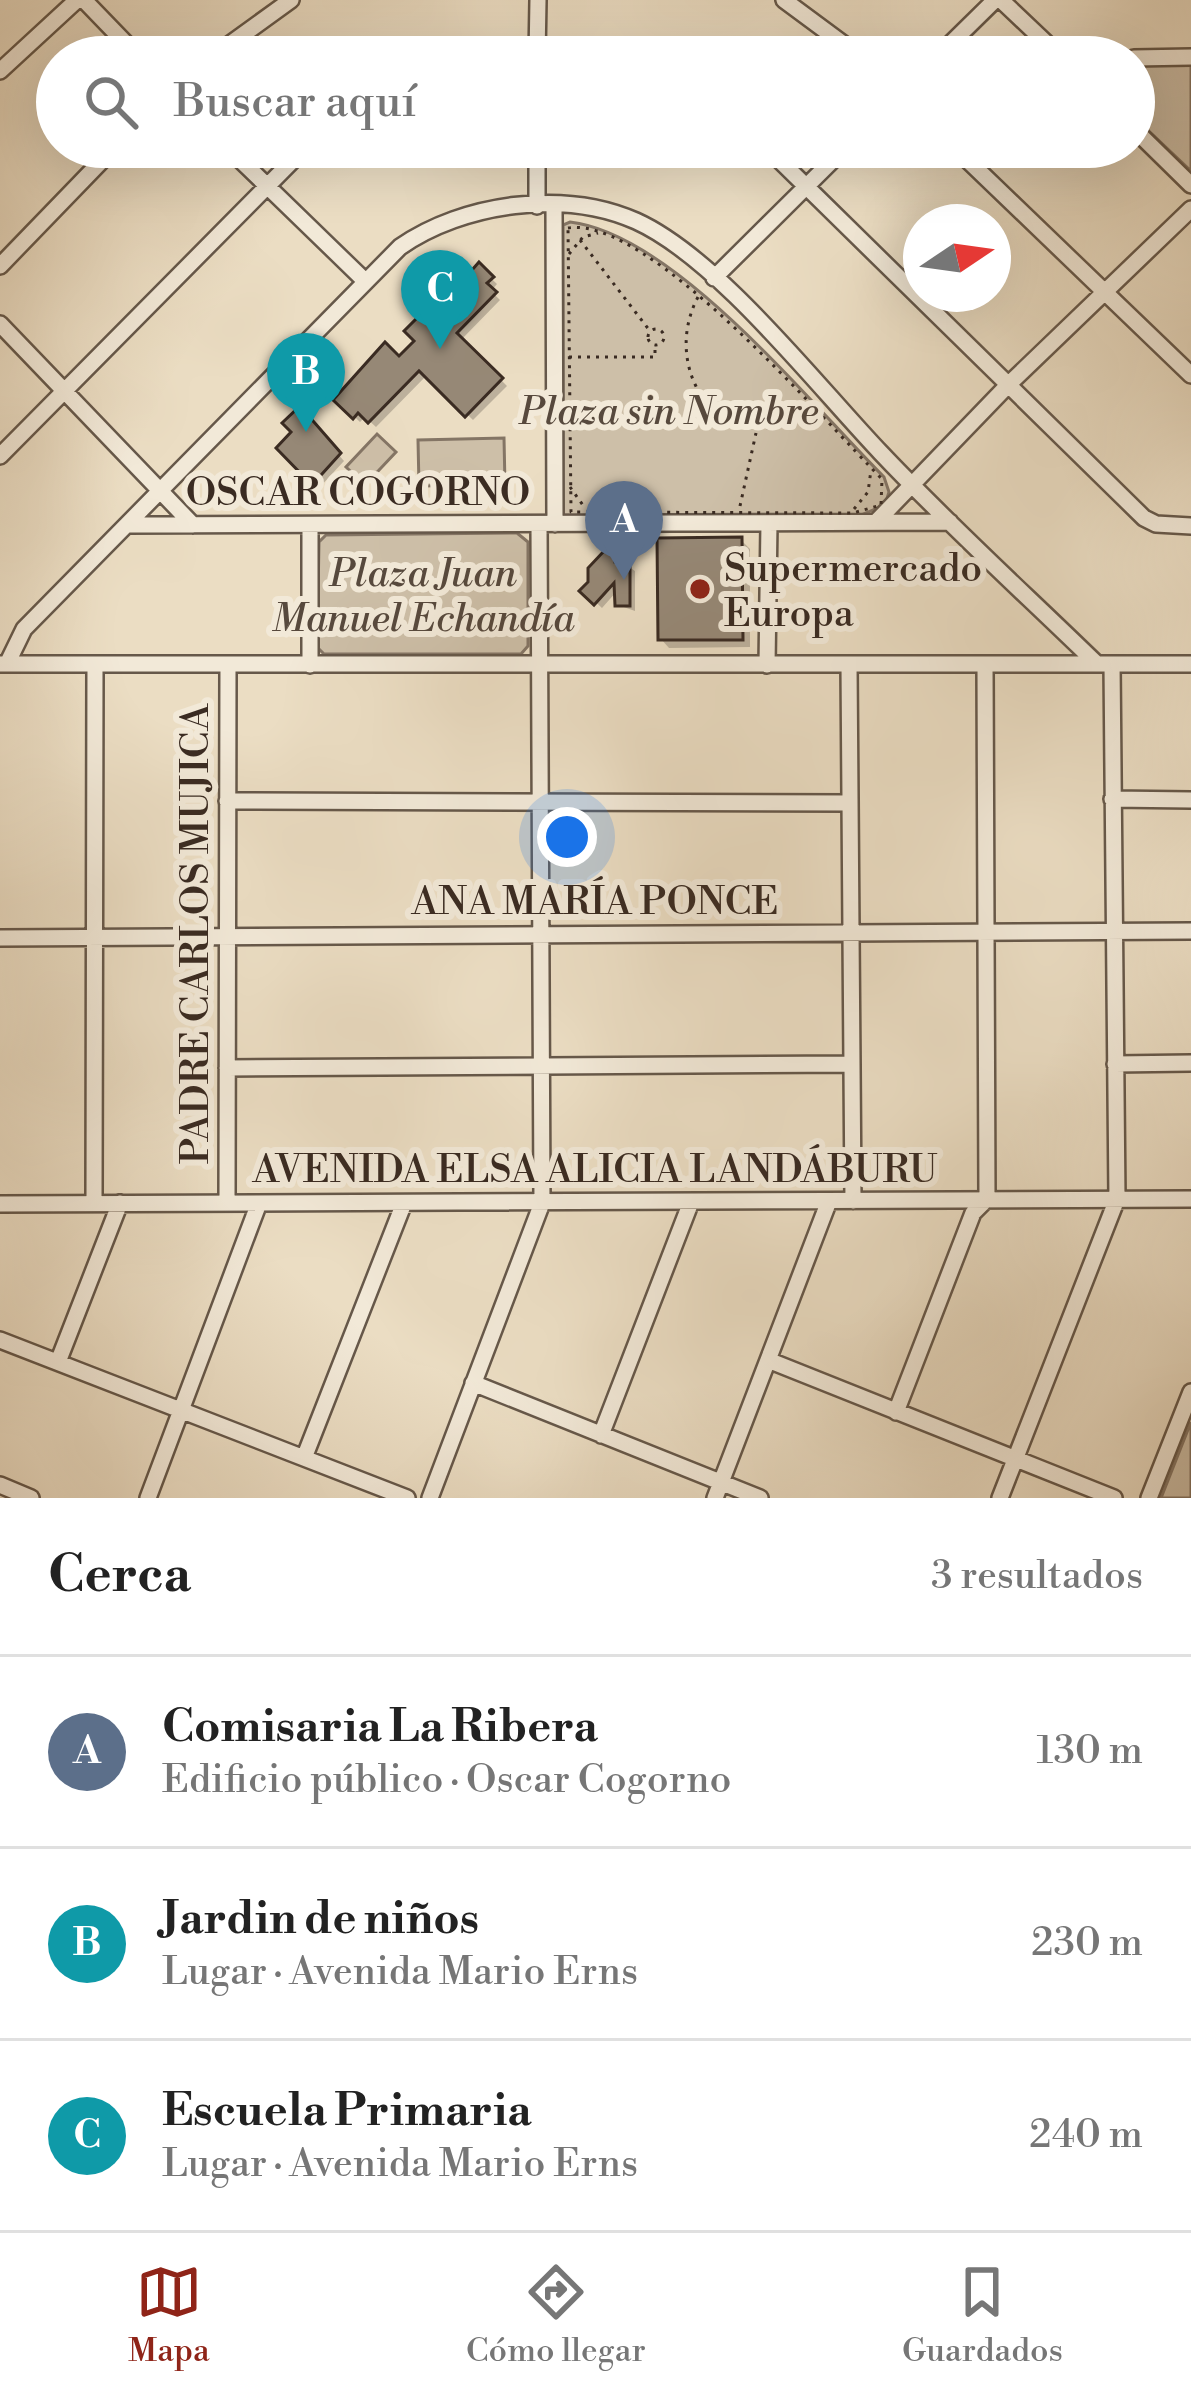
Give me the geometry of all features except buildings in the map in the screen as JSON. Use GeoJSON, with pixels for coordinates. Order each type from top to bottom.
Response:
{"type":"FeatureCollection","features":[{"type":"Feature","properties":{"kind":"street"},"geometry":{"type":"LineString","coordinates":[[37,36],[80,0],[117,36]]}},
{"type":"Feature","properties":{"kind":"street"},"geometry":{"type":"LineString","coordinates":[[241,36],[291,0]]}},
{"type":"Feature","properties":{"kind":"street"},"geometry":{"type":"LineString","coordinates":[[537,36],[538,0]]}},
{"type":"Feature","properties":{"kind":"street"},"geometry":{"type":"LineString","coordinates":[[784,0],[833,36]]}},
{"type":"Feature","properties":{"kind":"street"},"geometry":{"type":"LineString","coordinates":[[959,36],[998,0],[1038,36]]}},
{"type":"Feature","properties":{"kind":"street"},"geometry":{"type":"LineString","coordinates":[[4,63],[36,36]]}},
{"type":"Feature","properties":{"kind":"street"},"geometry":{"type":"LineString","coordinates":[[1155,58],[1191,57]]}},
{"type":"Feature","properties":{"kind":"street"},"geometry":{"type":"LineString","coordinates":[[1155,150],[1191,185]]}},
{"type":"Feature","properties":{"kind":"street"},"geometry":{"type":"LineString","coordinates":[[0,266],[96,168]]}},
{"type":"Feature","properties":{"kind":"street"},"geometry":{"type":"LineString","coordinates":[[248,168],[363,279]]}},
{"type":"Feature","properties":{"kind":"street"},"geometry":{"type":"LineString","coordinates":[[0,456],[284,168]]}},
{"type":"Feature","properties":{"kind":"street"},"geometry":{"type":"LineString","coordinates":[[430,1498],[542,1203],[539,664],[547,524],[546,206],[540,168]]}},
{"type":"Feature","properties":{"kind":"street"},"geometry":{"type":"LineString","coordinates":[[789,168],[1144,518],[1156,524],[1191,526]]}},
{"type":"Feature","properties":{"kind":"street"},"geometry":{"type":"LineString","coordinates":[[714,278],[825,168]]}},
{"type":"Feature","properties":{"kind":"street"},"geometry":{"type":"LineString","coordinates":[[975,168],[1191,375]]}},
{"type":"Feature","properties":{"kind":"street"},"geometry":{"type":"LineString","coordinates":[[1000,1498],[1117,1199],[1112,799],[1104,664],[910,484],[714,278],[640,223],[546,206],[480,211],[424,230],[363,279],[24,629],[4,664],[849,665],[985,664],[1104,664],[1191,664]]}},
{"type":"Feature","properties":{"kind":"street"},"geometry":{"type":"LineString","coordinates":[[876,522],[1009,384],[1191,209]]}},
{"type":"Feature","properties":{"kind":"street"},"geometry":{"type":"LineString","coordinates":[[0,324],[193,524]]}},
{"type":"Feature","properties":{"kind":"street","name":"OSCAR COGORNO"},"geometry":{"type":"LineString","coordinates":[[127,525],[950,522]]}},
{"type":"Feature","properties":{"kind":"street"},"geometry":{"type":"LineString","coordinates":[[767,665],[769,523]]}},
{"type":"Feature","properties":{"kind":"street"},"geometry":{"type":"LineString","coordinates":[[310,525],[310,665]]}},
{"type":"Feature","properties":{"kind":"street"},"geometry":{"type":"LineString","coordinates":[[94,1203],[95,664]]}},
{"type":"Feature","properties":{"kind":"street"},"geometry":{"type":"LineString","coordinates":[[896,1412],[973,1213],[986,1199],[985,664]]}},
{"type":"Feature","properties":{"kind":"street","name":"PADRE CARLOS MUJICA"},"geometry":{"type":"LineString","coordinates":[[227,1203],[228,665]]}},
{"type":"Feature","properties":{"kind":"street"},"geometry":{"type":"LineString","coordinates":[[849,665],[853,1201]]}},
{"type":"Feature","properties":{"kind":"street"},"geometry":{"type":"LineString","coordinates":[[1112,799],[1191,800]]}},
{"type":"Feature","properties":{"kind":"street"},"geometry":{"type":"LineString","coordinates":[[227,801],[850,803]]}},
{"type":"Feature","properties":{"kind":"street","name":"ANA MARÍA PONCE"},"geometry":{"type":"LineString","coordinates":[[0,938],[1191,931]]}},
{"type":"Feature","properties":{"kind":"street"},"geometry":{"type":"LineString","coordinates":[[1115,1064],[1191,1063]]}},
{"type":"Feature","properties":{"kind":"street"},"geometry":{"type":"LineString","coordinates":[[227,1067],[852,1064]]}},
{"type":"Feature","properties":{"kind":"street","name":"AVENIDA ELSA ALICIA LANDÁBURU"},"geometry":{"type":"LineString","coordinates":[[0,1204],[1191,1198]]}},
{"type":"Feature","properties":{"kind":"street"},"geometry":{"type":"LineString","coordinates":[[719,1490],[829,1201]]}},
{"type":"Feature","properties":{"kind":"street"},"geometry":{"type":"LineString","coordinates":[[602,1435],[692,1202]]}},
{"type":"Feature","properties":{"kind":"street"},"geometry":{"type":"LineString","coordinates":[[58,1362],[120,1203]]}},
{"type":"Feature","properties":{"kind":"street","name":"PADRE CARLOS MUJICA"},"geometry":{"type":"LineString","coordinates":[[148,1498],[259,1203]]}},
{"type":"Feature","properties":{"kind":"street"},"geometry":{"type":"LineString","coordinates":[[304,1458],[404,1203]]}},
{"type":"Feature","properties":{"kind":"street"},"geometry":{"type":"LineString","coordinates":[[0,1340],[406,1498]]}},
{"type":"Feature","properties":{"kind":"street"},"geometry":{"type":"LineString","coordinates":[[768,1360],[1114,1498]]}},
{"type":"Feature","properties":{"kind":"street"},"geometry":{"type":"LineString","coordinates":[[473,1383],[602,1435],[719,1490],[760,1498]]}},
{"type":"Feature","properties":{"kind":"street"},"geometry":{"type":"LineString","coordinates":[[1149,1498],[1191,1392]]}},
{"type":"Feature","properties":{"kind":"street"},"geometry":{"type":"LineString","coordinates":[[0,1485],[31,1498]]}},
{"type":"Feature","properties":{"kind":"path"},"geometry":{"type":"LineString","coordinates":[[571,226],[600,232],[660,262],[699,296],[882,479],[884,501],[875,509],[848,513],[597,514],[568,509],[571,226]]}},
{"type":"Feature","properties":{"kind":"path"},"geometry":{"type":"LineString","coordinates":[[568,256],[580,240],[600,232]]}},
{"type":"Feature","properties":{"kind":"path"},"geometry":{"type":"LineString","coordinates":[[580,240],[650,332]]}},
{"type":"Feature","properties":{"kind":"path"},"geometry":{"type":"LineString","coordinates":[[699,296],[682,337],[692,373],[718,414],[733,426],[777,430],[812,409]]}},
{"type":"Feature","properties":{"kind":"path"},"geometry":{"type":"LineString","coordinates":[[568,357],[656,357],[655,346],[647,339],[657,329],[664,338]]}},
{"type":"Feature","properties":{"kind":"path"},"geometry":{"type":"LineString","coordinates":[[655,346],[664,338],[682,337]]}},
{"type":"Feature","properties":{"kind":"path"},"geometry":{"type":"LineString","coordinates":[[739,513],[756,431]]}},
{"type":"Feature","properties":{"kind":"path"},"geometry":{"type":"LineString","coordinates":[[848,513],[868,492],[872,469]]}},
{"type":"Feature","properties":{"kind":"path"},"geometry":{"type":"LineString","coordinates":[[567,475],[579,504],[597,514]]}},
{"type":"Feature","properties":{"kind":"green space"},"geometry":{"type":"Polygon","coordinates":[[[1155,64],[1191,65],[1191,171],[1155,137],[1155,64]]]}},
{"type":"Feature","properties":{"kind":"green space","name":"Plaza sin Nombre"},"geometry":{"type":"Polygon","coordinates":[[[570,222],[610,233],[652,256],[738,326],[884,477],[889,492],[885,505],[859,516],[563,517],[563,225],[570,222]]]}},
{"type":"Feature","properties":{"kind":"green space"},"geometry":{"type":"Polygon","coordinates":[[[377,434],[396,452],[365,485],[346,467],[377,434]]]}},
{"type":"Feature","properties":{"kind":"green space"},"geometry":{"type":"Polygon","coordinates":[[[504,438],[505,485],[419,486],[418,440],[504,438]]]}},
{"type":"Feature","properties":{"kind":"green space","name":"Plaza Juan Manuel Echandía"},"geometry":{"type":"Polygon","coordinates":[[[517,533],[528,542],[528,646],[521,654],[324,654],[317,647],[319,542],[326,535],[517,533]]]}},
{"type":"Feature","properties":{"kind":"green space"},"geometry":{"type":"Polygon","coordinates":[[[1191,1422],[1191,1498],[1161,1498],[1191,1422]]]}},
{"type":"Feature","properties":{"kind":"place","name":"Escuela Primaria"},"geometry":{"type":"Point","coordinates":[440,349]}},
{"type":"Feature","properties":{"kind":"place","name":"Jardin de niños"},"geometry":{"type":"Point","coordinates":[306,432]}},
{"type":"Feature","properties":{"kind":"place","name":"Comisaria La Ribera"},"geometry":{"type":"Point","coordinates":[624,580]}},
{"type":"Feature","properties":{"kind":"place","name":"Supermercado Europa"},"geometry":{"type":"Point","coordinates":[700,589]}}]}
